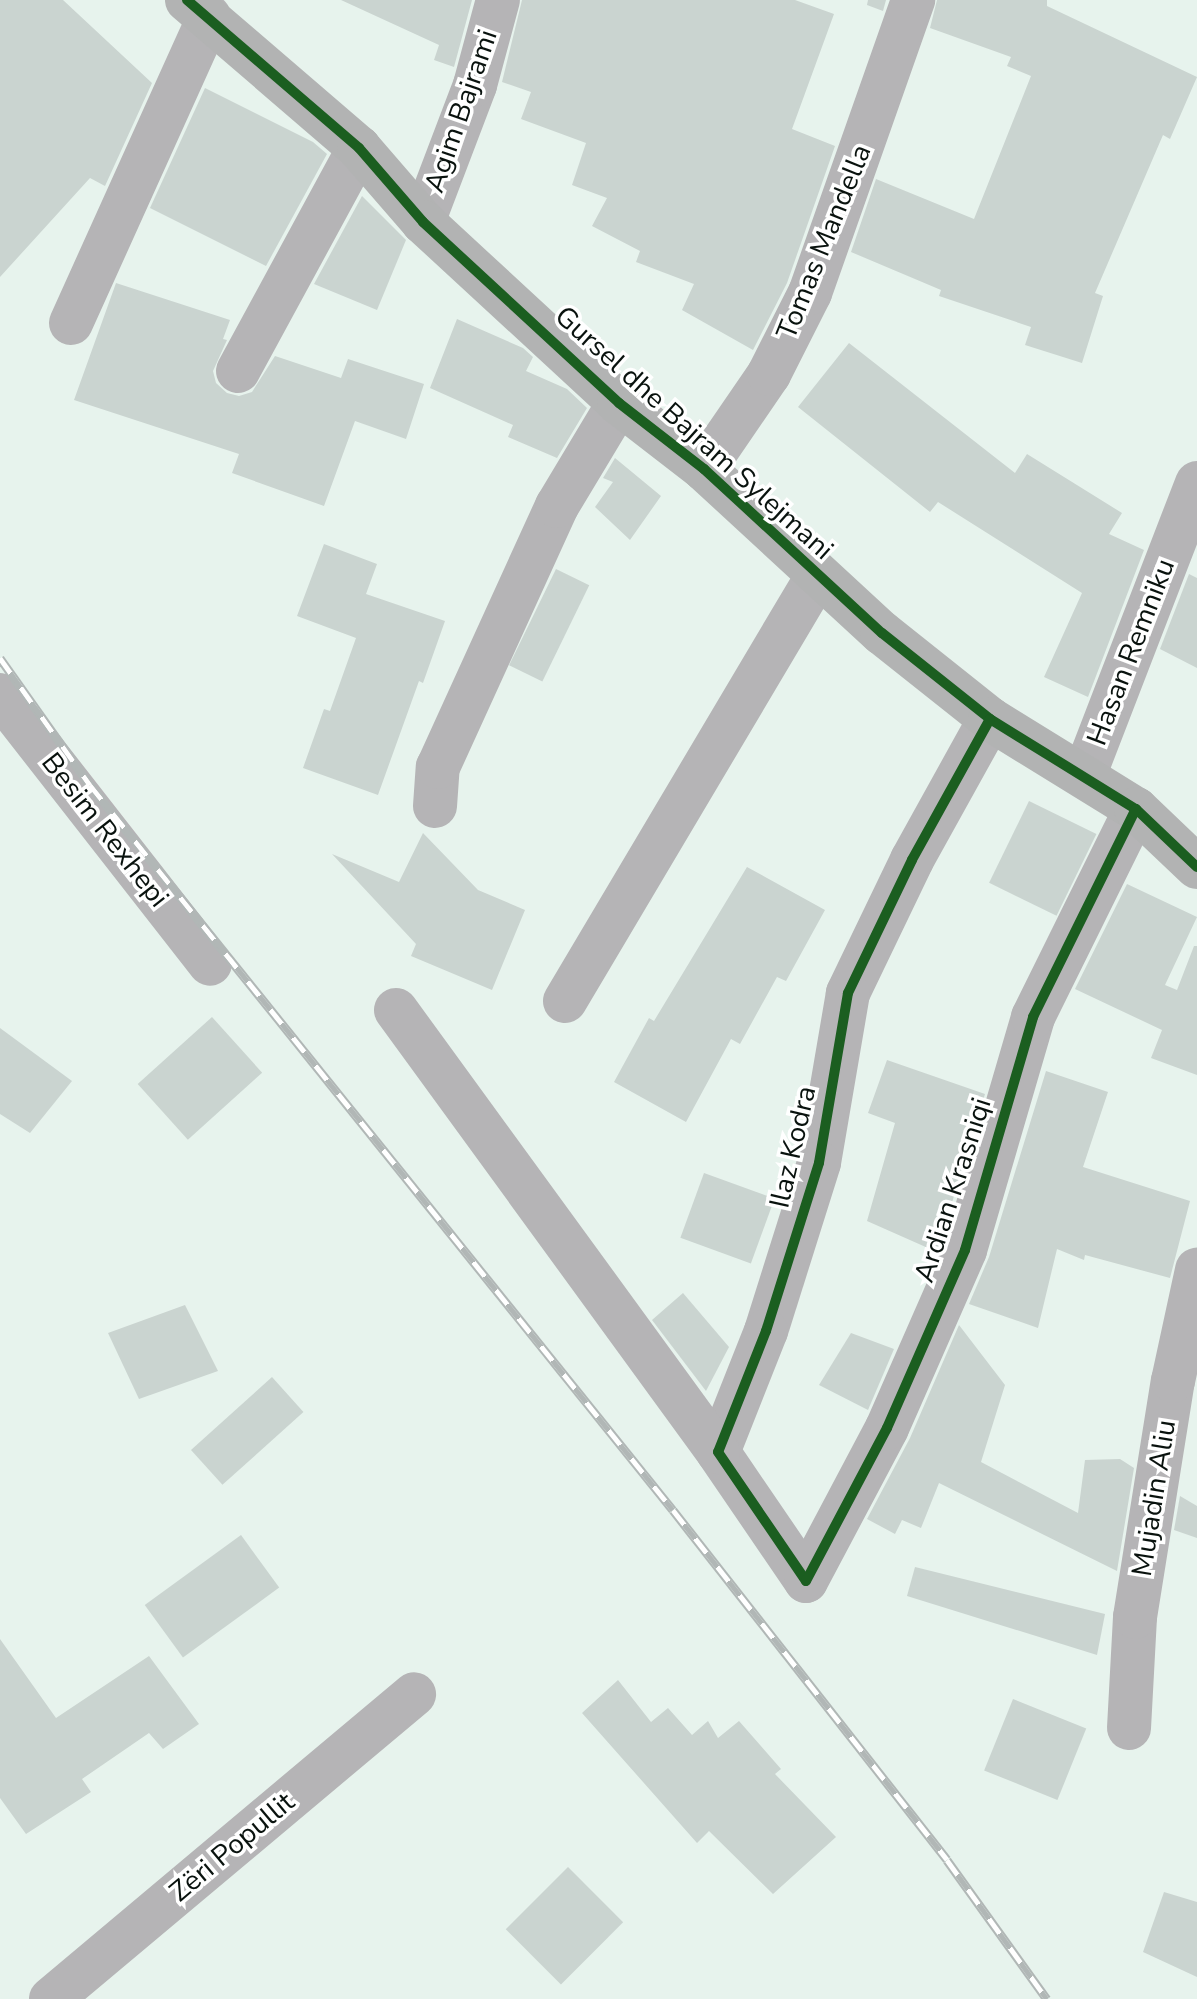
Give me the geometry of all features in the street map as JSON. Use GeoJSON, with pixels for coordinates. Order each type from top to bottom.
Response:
{"type":"FeatureCollection","features":[{"type":"Feature","properties":{"kind":"street","name":"Agim Bajrami"},"geometry":{"type":"LineString","coordinates":[[423,222],[475,85],[498,0]]}},
{"type":"Feature","properties":{"kind":"street","name":"Tomas Mandella"},"geometry":{"type":"LineString","coordinates":[[704,469],[769,374],[810,293],[913,0]]}},
{"type":"Feature","properties":{"kind":"street","name":"Gursel dhe Bajram Sylejmani"},"geometry":{"type":"LineString","coordinates":[[71,323],[198,9],[359,148],[423,222],[619,403],[704,469],[818,575],[990,719],[1136,809],[1197,867]]}},
{"type":"Feature","properties":{"kind":"street"},"geometry":{"type":"LineString","coordinates":[[238,371],[359,148]]}},
{"type":"Feature","properties":{"kind":"street","name":"Gursel dhe Bajram Sylejmani"},"geometry":{"type":"LineString","coordinates":[[435,806],[438,767],[444,752],[557,506],[619,403]]}},
{"type":"Feature","properties":{"kind":"street","name":"Hasan Remniku"},"geometry":{"type":"LineString","coordinates":[[1084,776],[1197,483]]}},
{"type":"Feature","properties":{"kind":"street","name":"Gursel dhe Bajram Sylejmani"},"geometry":{"type":"LineString","coordinates":[[565,1001],[818,575]]}},
{"type":"Feature","properties":{"kind":"street","name":"Besim Rexhepi"},"geometry":{"type":"LineString","coordinates":[[0,695],[210,964]]}},
{"type":"Feature","properties":{"kind":"street","name":"Ilaz Kodra"},"geometry":{"type":"LineString","coordinates":[[718,1452],[766,1331],[819,1163],[848,993],[912,860],[990,719]]}},
{"type":"Feature","properties":{"kind":"street","name":"Ardian Krasniqi"},"geometry":{"type":"LineString","coordinates":[[718,1452],[806,1581],[887,1428],[965,1250],[1033,1017],[1136,809]]}},
{"type":"Feature","properties":{"kind":"street"},"geometry":{"type":"LineString","coordinates":[[396,1010],[718,1452]]}},
{"type":"Feature","properties":{"kind":"street","name":"Mujadin Aliu"},"geometry":{"type":"LineString","coordinates":[[1129,1728],[1136,1578],[1197,1270]]}},
{"type":"Feature","properties":{"kind":"street","name":"Zëri Popullit"},"geometry":{"type":"LineString","coordinates":[[51,1999],[414,1694]]}},
{"type":"Feature","properties":{"kind":"building"},"geometry":{"type":"Polygon","coordinates":[[[0,0],[63,0],[152,83],[105,186],[90,178],[0,277],[0,0]]]}},
{"type":"Feature","properties":{"kind":"building"},"geometry":{"type":"Polygon","coordinates":[[[341,0],[472,0],[454,67],[434,60],[439,45],[341,0]]]}},
{"type":"Feature","properties":{"kind":"building"},"geometry":{"type":"Polygon","coordinates":[[[522,0],[795,0],[834,14],[792,129],[835,146],[787,283],[753,350],[682,310],[694,284],[636,262],[640,251],[592,226],[607,198],[572,185],[586,143],[521,119],[531,92],[502,82],[522,0]]]}},
{"type":"Feature","properties":{"kind":"building"},"geometry":{"type":"Polygon","coordinates":[[[868,0],[886,0],[883,11],[867,5],[868,0]]]}},
{"type":"Feature","properties":{"kind":"building"},"geometry":{"type":"Polygon","coordinates":[[[937,0],[1047,0],[1047,6],[1197,77],[1170,139],[1163,135],[1095,293],[1103,296],[1082,363],[1025,345],[1031,327],[939,296],[941,290],[851,252],[876,179],[974,219],[1031,76],[1007,66],[1011,57],[930,28],[937,0]]]}},
{"type":"Feature","properties":{"kind":"building"},"geometry":{"type":"Polygon","coordinates":[[[205,88],[313,142],[327,154],[266,266],[150,208],[205,88]]]}},
{"type":"Feature","properties":{"kind":"building"},"geometry":{"type":"Polygon","coordinates":[[[362,196],[406,240],[377,310],[314,284],[362,196]]]}},
{"type":"Feature","properties":{"kind":"building"},"geometry":{"type":"Polygon","coordinates":[[[116,283],[230,320],[223,339],[227,340],[213,371],[216,383],[227,393],[239,396],[252,392],[275,356],[341,378],[348,359],[424,384],[406,439],[355,421],[324,506],[232,473],[239,454],[74,400],[116,283]]]}},
{"type":"Feature","properties":{"kind":"building"},"geometry":{"type":"Polygon","coordinates":[[[457,319],[523,348],[533,357],[526,371],[567,389],[587,408],[557,458],[508,437],[513,425],[430,388],[457,319]]]}},
{"type":"Feature","properties":{"kind":"building"},"geometry":{"type":"Polygon","coordinates":[[[849,343],[1015,473],[1027,454],[1122,513],[1109,534],[1144,550],[1088,697],[1044,677],[1082,593],[938,502],[930,512],[798,407],[849,343]]]}},
{"type":"Feature","properties":{"kind":"building"},"geometry":{"type":"Polygon","coordinates":[[[615,458],[661,496],[630,540],[595,507],[613,482],[603,478],[615,458]]]}},
{"type":"Feature","properties":{"kind":"building"},"geometry":{"type":"Polygon","coordinates":[[[324,544],[377,564],[366,594],[445,621],[423,683],[419,681],[378,795],[303,768],[324,709],[330,711],[356,638],[297,616],[324,544]]]}},
{"type":"Feature","properties":{"kind":"building"},"geometry":{"type":"Polygon","coordinates":[[[556,569],[589,585],[542,681],[509,665],[556,569]]]}},
{"type":"Feature","properties":{"kind":"building"},"geometry":{"type":"Polygon","coordinates":[[[1189,574],[1197,578],[1197,668],[1160,649],[1189,574]]]}},
{"type":"Feature","properties":{"kind":"building"},"geometry":{"type":"Polygon","coordinates":[[[1029,801],[1096,834],[1057,916],[989,883],[1029,801]]]}},
{"type":"Feature","properties":{"kind":"building"},"geometry":{"type":"Polygon","coordinates":[[[423,833],[478,890],[525,910],[492,990],[411,956],[416,944],[332,854],[399,882],[423,833]]]}},
{"type":"Feature","properties":{"kind":"building"},"geometry":{"type":"Polygon","coordinates":[[[747,867],[825,910],[786,981],[777,977],[740,1044],[731,1039],[686,1122],[614,1082],[649,1018],[654,1021],[747,867]]]}},
{"type":"Feature","properties":{"kind":"building"},"geometry":{"type":"Polygon","coordinates":[[[1127,884],[1197,917],[1165,985],[1177,990],[1194,946],[1197,946],[1197,1075],[1151,1058],[1162,1030],[1075,989],[1127,884]]]}},
{"type":"Feature","properties":{"kind":"building"},"geometry":{"type":"Polygon","coordinates":[[[212,1017],[262,1073],[188,1140],[138,1084],[212,1017]]]}},
{"type":"Feature","properties":{"kind":"building"},"geometry":{"type":"Polygon","coordinates":[[[0,1028],[72,1081],[30,1133],[0,1114],[0,1028]]]}},
{"type":"Feature","properties":{"kind":"building"},"geometry":{"type":"Polygon","coordinates":[[[887,1060],[985,1094],[937,1252],[867,1221],[895,1123],[868,1113],[887,1060]]]}},
{"type":"Feature","properties":{"kind":"building"},"geometry":{"type":"Polygon","coordinates":[[[1046,1071],[1108,1092],[1083,1167],[1190,1201],[1170,1278],[1085,1255],[1084,1260],[1057,1249],[1038,1328],[969,1304],[989,1257],[1046,1071]]]}},
{"type":"Feature","properties":{"kind":"building"},"geometry":{"type":"Polygon","coordinates":[[[704,1173],[774,1199],[751,1263],[680,1238],[704,1173]]]}},
{"type":"Feature","properties":{"kind":"building"},"geometry":{"type":"Polygon","coordinates":[[[683,1293],[729,1347],[706,1391],[652,1320],[683,1293]]]}},
{"type":"Feature","properties":{"kind":"building"},"geometry":{"type":"Polygon","coordinates":[[[185,1305],[218,1371],[139,1399],[108,1333],[185,1305]]]}},
{"type":"Feature","properties":{"kind":"building"},"geometry":{"type":"Polygon","coordinates":[[[959,1325],[1005,1385],[981,1462],[1078,1513],[1085,1460],[1120,1459],[1134,1468],[1117,1571],[939,1483],[921,1528],[902,1520],[895,1534],[867,1519],[910,1438],[959,1325]]]}},
{"type":"Feature","properties":{"kind":"building"},"geometry":{"type":"Polygon","coordinates":[[[851,1333],[894,1349],[868,1410],[819,1385],[851,1333]]]}},
{"type":"Feature","properties":{"kind":"building"},"geometry":{"type":"Polygon","coordinates":[[[272,1377],[303,1412],[222,1485],[191,1450],[272,1377]]]}},
{"type":"Feature","properties":{"kind":"building"},"geometry":{"type":"Polygon","coordinates":[[[1180,1496],[1197,1506],[1197,1538],[1174,1530],[1180,1496]]]}},
{"type":"Feature","properties":{"kind":"building"},"geometry":{"type":"Polygon","coordinates":[[[241,1535],[279,1588],[183,1658],[145,1605],[241,1535]]]}},
{"type":"Feature","properties":{"kind":"building"},"geometry":{"type":"Polygon","coordinates":[[[915,1567],[1105,1614],[1097,1655],[907,1596],[915,1567]]]}},
{"type":"Feature","properties":{"kind":"building"},"geometry":{"type":"Polygon","coordinates":[[[0,1639],[56,1718],[149,1656],[199,1724],[163,1749],[149,1733],[82,1779],[91,1792],[26,1834],[0,1798],[0,1639]]]}},
{"type":"Feature","properties":{"kind":"building"},"geometry":{"type":"Polygon","coordinates":[[[618,1680],[651,1722],[668,1708],[692,1735],[708,1721],[718,1738],[739,1721],[781,1769],[775,1774],[836,1837],[773,1894],[709,1831],[697,1843],[582,1713],[618,1680]]]}},
{"type":"Feature","properties":{"kind":"building"},"geometry":{"type":"Polygon","coordinates":[[[1013,1699],[1086,1729],[1057,1800],[984,1770],[1013,1699]]]}},
{"type":"Feature","properties":{"kind":"building"},"geometry":{"type":"Polygon","coordinates":[[[568,1867],[623,1922],[561,1984],[506,1929],[568,1867]]]}},
{"type":"Feature","properties":{"kind":"building"},"geometry":{"type":"Polygon","coordinates":[[[1164,1892],[1197,1902],[1197,1977],[1143,1952],[1164,1892]]]}},
{"type":"Feature","properties":{"kind":"railway"},"geometry":{"type":"LineString","coordinates":[[0,658],[90,785],[673,1510],[947,1860],[1047,1999]]}},
{"type":"Feature","properties":{"kind":"cycle path"},"geometry":{"type":"LineString","coordinates":[[187,0],[359,148],[423,222],[619,403],[704,469],[882,633],[990,719],[1136,809],[1197,867]]}},
{"type":"Feature","properties":{"kind":"cycle path"},"geometry":{"type":"LineString","coordinates":[[990,719],[912,860],[848,993],[819,1163],[766,1331],[718,1452],[806,1581],[887,1428],[965,1250],[1033,1017],[1136,809]]}}]}
